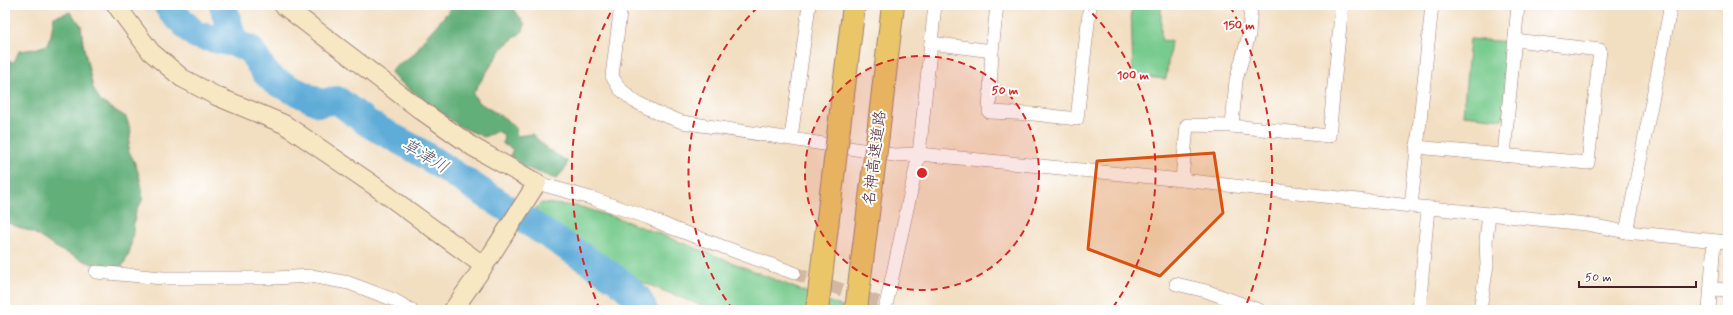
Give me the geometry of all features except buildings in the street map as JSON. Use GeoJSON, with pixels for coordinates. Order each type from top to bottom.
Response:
{"type":"FeatureCollection","features":[{"type":"Feature","properties":{"kind":"highway"},"geometry":{"type":"LineString","coordinates":[[817,310],[854,5]]}},
{"type":"Feature","properties":{"kind":"highway","name":"名神高速道路"},"geometry":{"type":"LineString","coordinates":[[856,310],[893,5]]}},
{"type":"Feature","properties":{"kind":"street"},"geometry":{"type":"LineString","coordinates":[[116,5],[151,52],[182,78],[216,96],[284,124],[487,261]]}},
{"type":"Feature","properties":{"kind":"street"},"geometry":{"type":"LineString","coordinates":[[283,5],[422,111],[473,147],[537,183],[594,198],[794,273]]}},
{"type":"Feature","properties":{"kind":"street"},"geometry":{"type":"LineString","coordinates":[[621,5],[612,76],[619,88],[634,101],[658,113],[682,122],[894,155],[919,154],[1182,180],[1428,208],[1586,224],[1626,232],[1728,242]]}},
{"type":"Feature","properties":{"kind":"street"},"geometry":{"type":"LineString","coordinates":[[791,138],[809,5]]}},
{"type":"Feature","properties":{"kind":"street"},"geometry":{"type":"LineString","coordinates":[[886,306],[919,154],[935,5]]}},
{"type":"Feature","properties":{"kind":"street"},"geometry":{"type":"LineString","coordinates":[[997,5],[992,51],[989,112],[1034,114],[1077,119],[1090,5]]}},
{"type":"Feature","properties":{"kind":"street"},"geometry":{"type":"LineString","coordinates":[[1232,126],[1236,80],[1249,35],[1251,5]]}},
{"type":"Feature","properties":{"kind":"street"},"geometry":{"type":"LineString","coordinates":[[1182,180],[1187,125],[1232,126],[1329,136],[1342,5]]}},
{"type":"Feature","properties":{"kind":"street"},"geometry":{"type":"LineString","coordinates":[[1411,206],[1432,5]]}},
{"type":"Feature","properties":{"kind":"street"},"geometry":{"type":"LineString","coordinates":[[1504,156],[1517,5]]}},
{"type":"Feature","properties":{"kind":"street"},"geometry":{"type":"LineString","coordinates":[[1626,232],[1668,23],[1670,5]]}},
{"type":"Feature","properties":{"kind":"street"},"geometry":{"type":"LineString","coordinates":[[1416,147],[1588,163],[1600,50],[1515,40]]}},
{"type":"Feature","properties":{"kind":"street"},"geometry":{"type":"LineString","coordinates":[[931,43],[992,51]]}},
{"type":"Feature","properties":{"kind":"street"},"geometry":{"type":"LineString","coordinates":[[453,310],[487,261],[537,183]]}},
{"type":"Feature","properties":{"kind":"street"},"geometry":{"type":"LineString","coordinates":[[1419,310],[1428,208]]}},
{"type":"Feature","properties":{"kind":"street"},"geometry":{"type":"LineString","coordinates":[[1480,310],[1487,265],[1486,241],[1489,214]]}},
{"type":"Feature","properties":{"kind":"street"},"geometry":{"type":"LineString","coordinates":[[1709,310],[1712,289],[1714,241]]}},
{"type":"Feature","properties":{"kind":"street"},"geometry":{"type":"LineString","coordinates":[[96,272],[163,278],[275,278],[311,276],[349,283],[394,300],[411,310]]}},
{"type":"Feature","properties":{"kind":"street"},"geometry":{"type":"LineString","coordinates":[[1176,284],[1206,291],[1259,310]]}},
{"type":"Feature","properties":{"kind":"street"},"geometry":{"type":"LineString","coordinates":[[1712,289],[1728,290]]}},
{"type":"Feature","properties":{"kind":"highlighted area"},"geometry":{"type":"Polygon","coordinates":[[[1214,153],[1223,213],[1160,276],[1088,249],[1097,161],[1214,153]]]}},
{"type":"Feature","properties":{"kind":"green space"},"geometry":{"type":"Polygon","coordinates":[[[454,5],[511,5],[525,24],[523,31],[504,46],[473,93],[478,102],[506,119],[516,129],[516,136],[532,134],[549,150],[567,161],[566,168],[556,179],[524,167],[510,156],[513,149],[503,144],[504,135],[498,131],[484,137],[459,126],[395,78],[391,72],[393,68],[414,54],[425,38],[454,5]]]}},
{"type":"Feature","properties":{"kind":"green space"},"geometry":{"type":"Polygon","coordinates":[[[1131,5],[1161,5],[1161,40],[1171,41],[1166,79],[1133,76],[1131,5]]]}},
{"type":"Feature","properties":{"kind":"green space"},"geometry":{"type":"Polygon","coordinates":[[[70,12],[81,25],[83,43],[93,88],[100,101],[126,117],[131,131],[128,150],[139,174],[142,188],[142,201],[137,209],[134,220],[129,254],[121,268],[94,265],[58,249],[34,233],[5,222],[5,60],[14,62],[19,51],[47,45],[51,35],[54,17],[70,12]]]}},
{"type":"Feature","properties":{"kind":"green space"},"geometry":{"type":"Polygon","coordinates":[[[1470,39],[1511,42],[1503,119],[1463,115],[1470,39]]]}},
{"type":"Feature","properties":{"kind":"green space"},"geometry":{"type":"Polygon","coordinates":[[[541,203],[578,206],[620,219],[850,310],[712,310],[629,277],[582,246],[529,215],[541,203]]]}},
{"type":"Feature","properties":{"kind":"waterway","name":"草津川"},"geometry":{"type":"LineString","coordinates":[[167,5],[171,11],[196,35],[234,43],[250,49],[264,71],[274,81],[320,103],[337,100],[369,124],[420,152],[618,280],[638,298],[644,310]]}},
{"type":"Feature","properties":{"kind":"waterway","name":"草津川"},"geometry":{"type":"LineString","coordinates":[[223,5],[234,43]]}},
{"type":"Feature","properties":{"kind":"tunnel"},"geometry":{"type":"LineString","coordinates":[[794,273],[880,303]]}}]}
